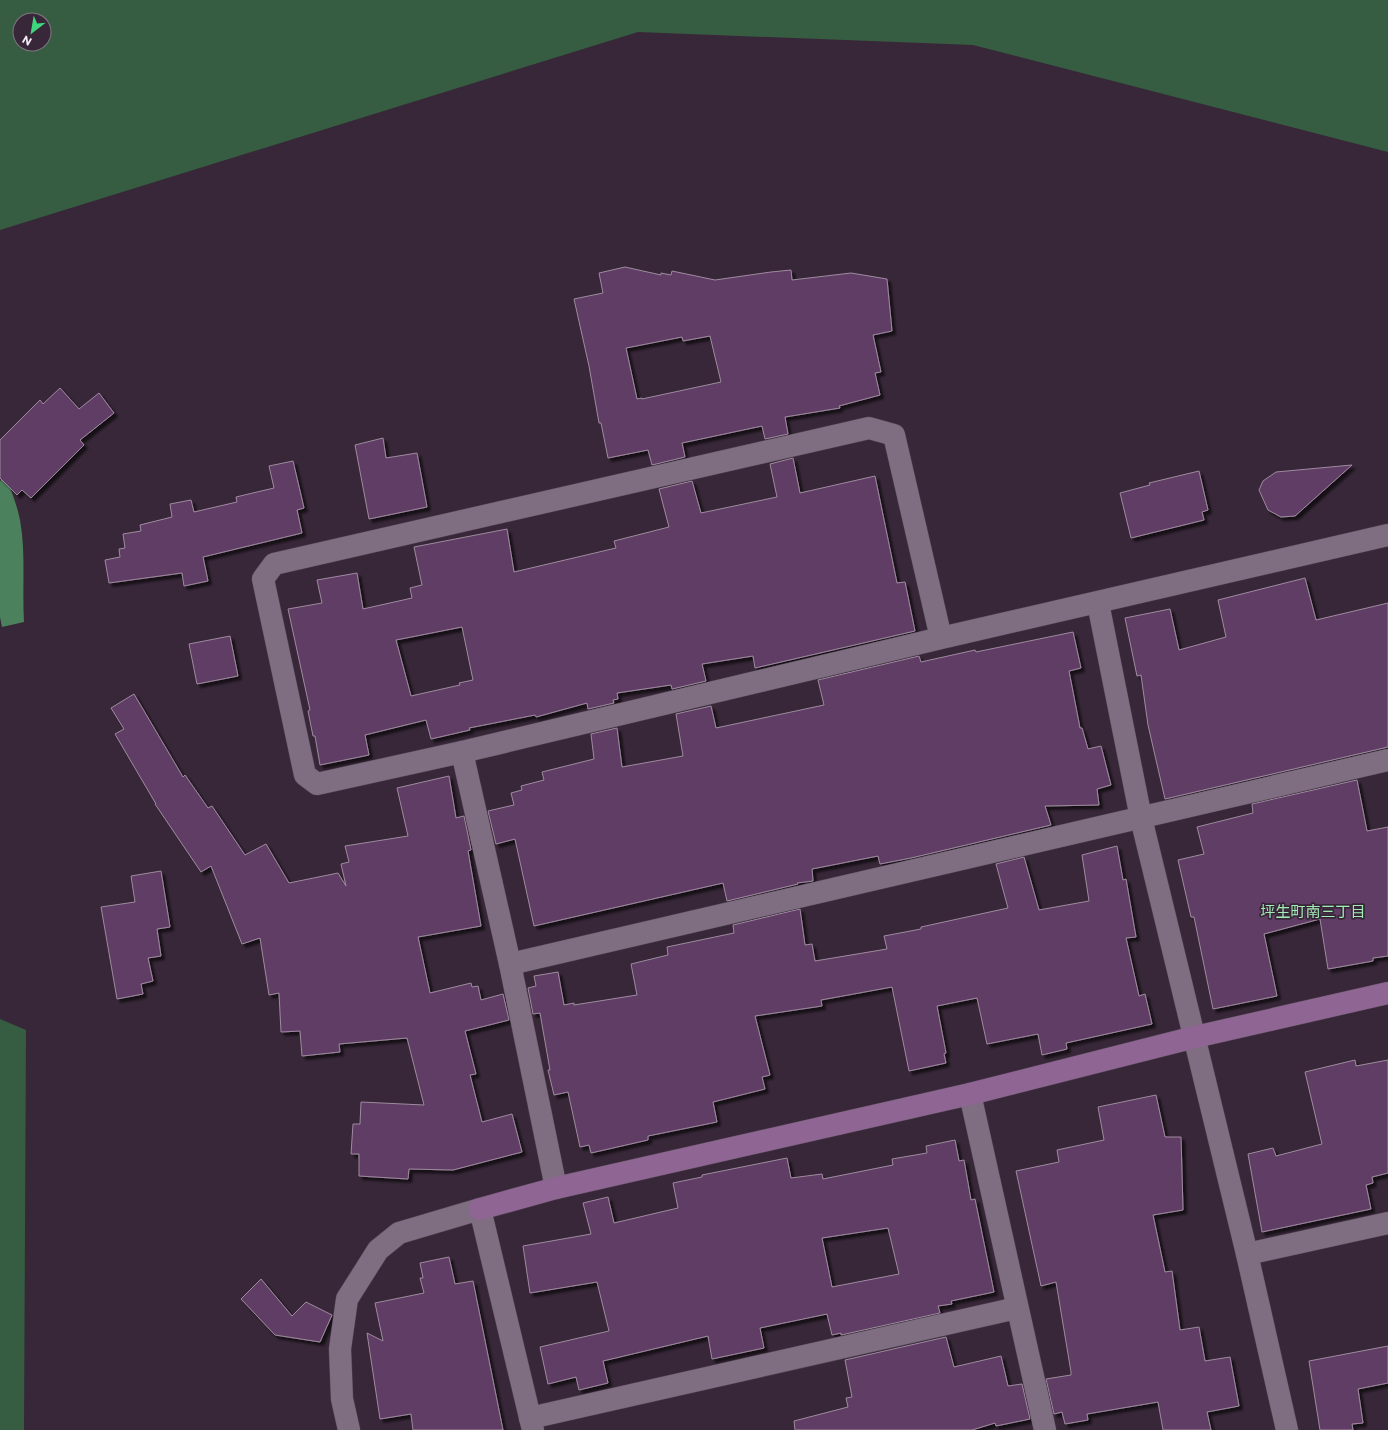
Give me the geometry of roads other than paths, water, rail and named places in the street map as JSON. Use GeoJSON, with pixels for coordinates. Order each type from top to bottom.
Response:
{"type":"FeatureCollection","features":[{"type":"Feature","properties":{"kind":"street"},"geometry":{"type":"LineString","coordinates":[[941,638],[894,434],[869,428],[274,564],[263,579],[305,775],[316,784],[462,752],[941,638],[1388,535]]}},
{"type":"Feature","properties":{"kind":"street"},"geometry":{"type":"LineString","coordinates":[[1098,603],[1141,818],[1247,1254],[1287,1430]]}},
{"type":"Feature","properties":{"kind":"street"},"geometry":{"type":"LineString","coordinates":[[462,752],[510,964],[556,1188]]}},
{"type":"Feature","properties":{"kind":"street"},"geometry":{"type":"LineString","coordinates":[[510,964],[1388,760]]}},
{"type":"Feature","properties":{"kind":"street"},"geometry":{"type":"LineString","coordinates":[[349,1430],[342,1399],[340,1349],[347,1299],[378,1250],[399,1233],[556,1188],[970,1094],[1195,1037],[1388,993]]}},
{"type":"Feature","properties":{"kind":"street"},"geometry":{"type":"LineString","coordinates":[[970,1094],[1045,1430]]}},
{"type":"Feature","properties":{"kind":"street"},"geometry":{"type":"LineString","coordinates":[[480,1209],[532,1424],[1017,1308]]}},
{"type":"Feature","properties":{"kind":"street"},"geometry":{"type":"LineString","coordinates":[[1247,1254],[1388,1223]]}},
{"type":"Feature","properties":{"kind":"district","name":"坪生町南三丁目"},"geometry":{"type":"Point","coordinates":[1313,911]}}]}
